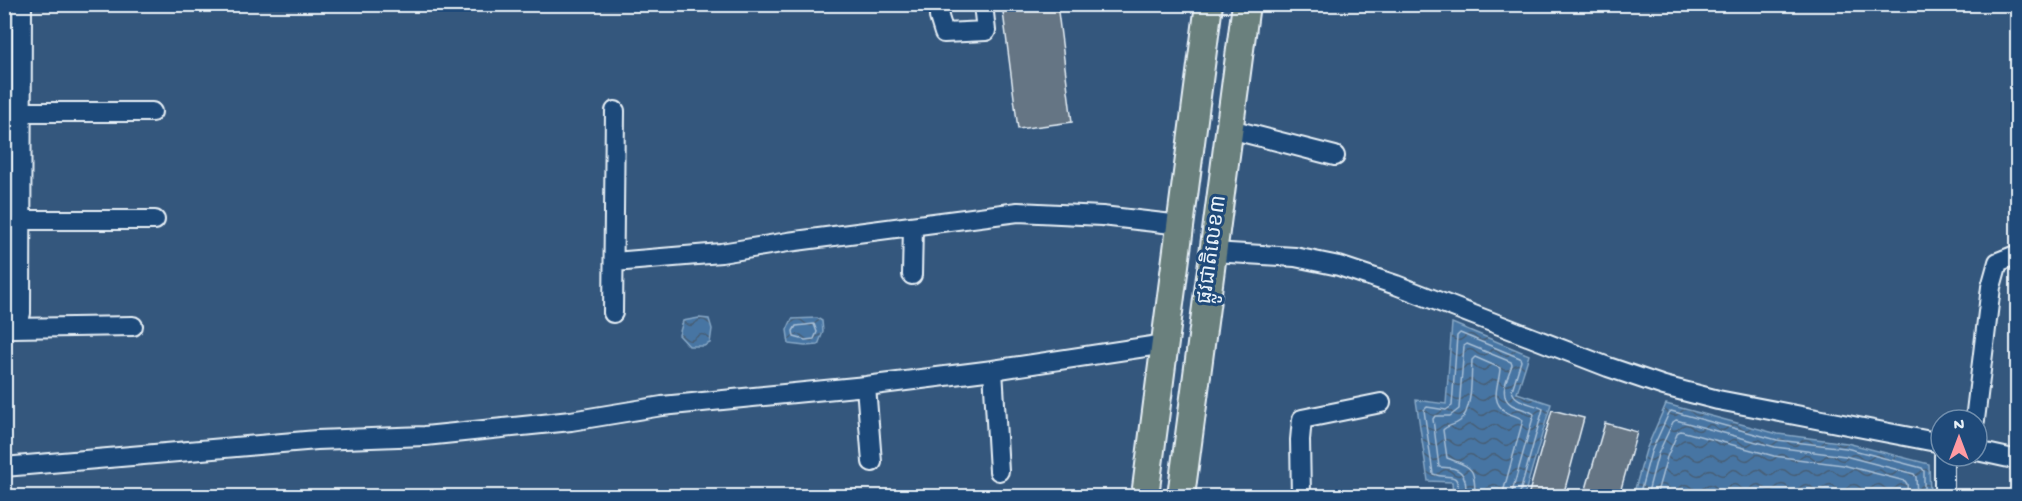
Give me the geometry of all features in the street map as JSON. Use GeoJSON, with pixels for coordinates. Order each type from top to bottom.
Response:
{"type":"FeatureCollection","features":[{"type":"Feature","properties":{"kind":"highway","name":"ផ្លូវជាតិលេខ៣"},"geometry":{"type":"LineString","coordinates":[[1146,496],[1209,4]]}},
{"type":"Feature","properties":{"kind":"highway","name":"ផ្លូវជាតិលេខ៣"},"geometry":{"type":"LineString","coordinates":[[1181,496],[1246,4]]}},
{"type":"Feature","properties":{"kind":"street"},"geometry":{"type":"LineString","coordinates":[[8,329],[20,321],[21,313],[22,4]]}},
{"type":"Feature","properties":{"kind":"street"},"geometry":{"type":"LineString","coordinates":[[939,4],[939,17],[944,33],[986,31],[983,4]]}},
{"type":"Feature","properties":{"kind":"street"},"geometry":{"type":"LineString","coordinates":[[613,313],[615,111]]}},
{"type":"Feature","properties":{"kind":"street"},"geometry":{"type":"LineString","coordinates":[[21,112],[152,112]]}},
{"type":"Feature","properties":{"kind":"street"},"geometry":{"type":"LineString","coordinates":[[1230,129],[1335,156]]}},
{"type":"Feature","properties":{"kind":"street"},"geometry":{"type":"LineString","coordinates":[[614,262],[722,253],[1018,212],[1102,216],[1181,225]]}},
{"type":"Feature","properties":{"kind":"street"},"geometry":{"type":"LineString","coordinates":[[21,220],[155,220]]}},
{"type":"Feature","properties":{"kind":"street"},"geometry":{"type":"LineString","coordinates":[[912,275],[913,226]]}},
{"type":"Feature","properties":{"kind":"street"},"geometry":{"type":"LineString","coordinates":[[1213,252],[1295,257],[1339,266],[1396,285],[1608,367],[1664,386],[1719,400],[1929,441]]}},
{"type":"Feature","properties":{"kind":"street"},"geometry":{"type":"LineString","coordinates":[[1976,408],[1991,287],[1998,262],[2018,254]]}},
{"type":"Feature","properties":{"kind":"street"},"geometry":{"type":"LineString","coordinates":[[8,329],[133,326]]}},
{"type":"Feature","properties":{"kind":"street"},"geometry":{"type":"LineString","coordinates":[[4,468],[317,440],[425,436],[571,421],[662,406],[866,386],[993,370],[1165,344]]}},
{"type":"Feature","properties":{"kind":"street"},"geometry":{"type":"LineString","coordinates":[[993,370],[999,471]]}},
{"type":"Feature","properties":{"kind":"street"},"geometry":{"type":"LineString","coordinates":[[866,386],[872,462]]}},
{"type":"Feature","properties":{"kind":"street"},"geometry":{"type":"LineString","coordinates":[[1301,496],[1302,419],[1382,403]]}},
{"type":"Feature","properties":{"kind":"street"},"geometry":{"type":"LineString","coordinates":[[1989,454],[2018,460]]}},
{"type":"Feature","properties":{"kind":"street"},"geometry":{"type":"LineString","coordinates":[[1944,468],[1944,496]]}},
{"type":"Feature","properties":{"kind":"water"},"geometry":{"type":"Polygon","coordinates":[[[817,318],[822,321],[823,332],[818,345],[789,344],[787,330],[792,319],[817,318]]]}},
{"type":"Feature","properties":{"kind":"water"},"geometry":{"type":"Polygon","coordinates":[[[709,319],[712,329],[710,343],[704,346],[689,346],[679,335],[683,321],[709,319]]]}},
{"type":"Feature","properties":{"kind":"water"},"geometry":{"type":"Polygon","coordinates":[[[1452,323],[1529,355],[1517,393],[1551,404],[1524,496],[1453,496],[1452,482],[1428,481],[1416,400],[1446,404],[1452,323]]]}},
{"type":"Feature","properties":{"kind":"water"},"geometry":{"type":"Polygon","coordinates":[[[1666,404],[1778,434],[1847,443],[1929,464],[1930,496],[1633,496],[1646,450],[1666,404]]]}},
{"type":"Feature","properties":{"kind":"building"},"geometry":{"type":"Polygon","coordinates":[[[1002,4],[1057,4],[1072,122],[1018,129],[1002,4]]]}},
{"type":"Feature","properties":{"kind":"building"},"geometry":{"type":"Polygon","coordinates":[[[1552,410],[1584,418],[1563,496],[1528,496],[1552,410]]]}},
{"type":"Feature","properties":{"kind":"building"},"geometry":{"type":"Polygon","coordinates":[[[1605,423],[1637,432],[1619,496],[1584,496],[1605,423]]]}}]}
